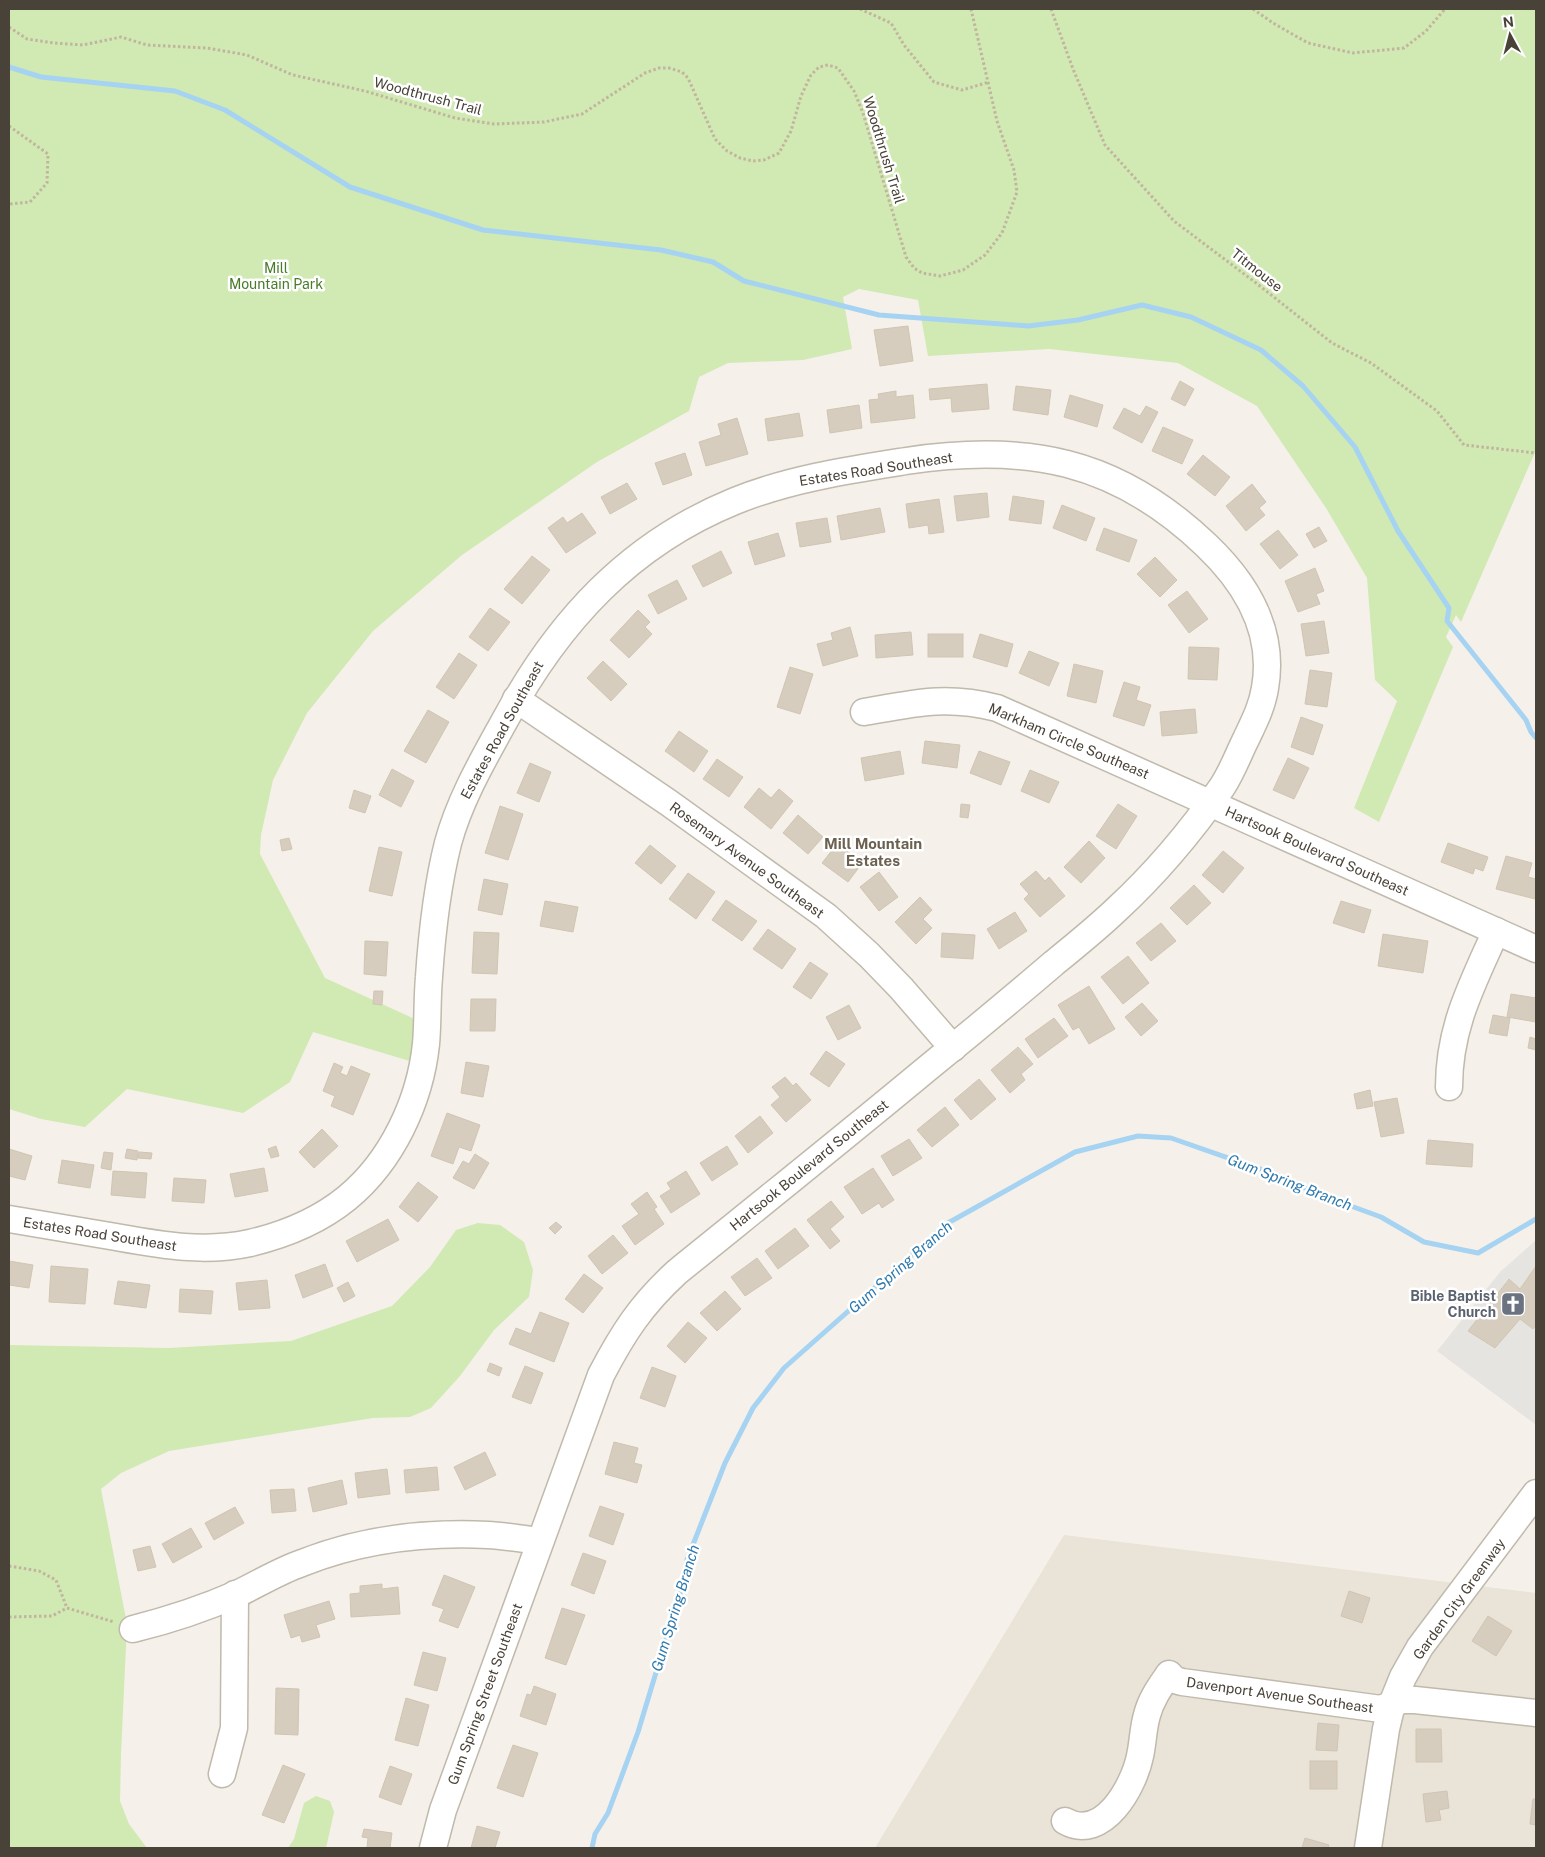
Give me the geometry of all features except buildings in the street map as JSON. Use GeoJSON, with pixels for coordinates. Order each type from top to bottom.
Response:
{"type":"FeatureCollection","features":[{"type":"Feature","properties":{"kind":"street","name":"Estates Road Southeast"},"geometry":{"type":"LineString","coordinates":[[9,1219],[169,1247],[220,1247],[251,1243],[287,1232],[343,1202],[385,1156],[398,1135],[411,1106],[420,1077],[426,1046],[433,923],[440,879],[450,836],[464,794],[516,699],[560,633],[582,606],[614,576],[647,548],[691,522],[736,500],[784,484],[851,470],[915,460],[979,454],[1014,454],[1049,459],[1090,470],[1114,480],[1155,503],[1186,526],[1214,552],[1248,594],[1258,616],[1265,639],[1268,662],[1266,686],[1260,709],[1225,782],[1210,803]]}},
{"type":"Feature","properties":{"kind":"street","name":"Rosemary Avenue Southeast"},"geometry":{"type":"LineString","coordinates":[[516,699],[826,916],[869,955],[901,988],[953,1048]]}},
{"type":"Feature","properties":{"kind":"street","name":"Markham Circle Southeast"},"geometry":{"type":"LineString","coordinates":[[864,712],[930,700],[956,700],[990,706],[1210,803]]}},
{"type":"Feature","properties":{"kind":"street","name":"Hartsook Boulevard Southeast"},"geometry":{"type":"LineString","coordinates":[[540,1541],[601,1375],[620,1339],[635,1316],[657,1290],[953,1048],[1119,908],[1178,844],[1210,803],[1536,949]]}},
{"type":"Feature","properties":{"kind":"street"},"geometry":{"type":"LineString","coordinates":[[1449,1087],[1453,1042],[1460,1014],[1496,931]]}},
{"type":"Feature","properties":{"kind":"street"},"geometry":{"type":"LineString","coordinates":[[1368,1848],[1386,1729],[1392,1704],[1403,1677],[1420,1646],[1536,1493]]}},
{"type":"Feature","properties":{"kind":"street"},"geometry":{"type":"LineString","coordinates":[[133,1629],[197,1611],[301,1563],[359,1546],[393,1540],[454,1535],[489,1535],[540,1541]]}},
{"type":"Feature","properties":{"kind":"street","name":"Gum Spring Street Southeast"},"geometry":{"type":"LineString","coordinates":[[433,1848],[443,1810],[540,1541]]}},
{"type":"Feature","properties":{"kind":"street"},"geometry":{"type":"LineString","coordinates":[[222,1774],[234,1728],[235,1594]]}},
{"type":"Feature","properties":{"kind":"street","name":"Davenport Avenue Southeast"},"geometry":{"type":"LineString","coordinates":[[1065,1821],[1086,1826],[1098,1823],[1108,1816],[1123,1796],[1134,1777],[1140,1757],[1146,1716],[1152,1701],[1168,1674],[1175,1680],[1182,1682],[1381,1709],[1402,1700],[1415,1700],[1536,1713]]}},
{"type":"Feature","properties":{"kind":"path"},"geometry":{"type":"LineString","coordinates":[[860,9],[890,23],[904,45],[934,82],[962,90],[989,82]]}},
{"type":"Feature","properties":{"kind":"path","name":"Woodthrush Trail"},"geometry":{"type":"LineString","coordinates":[[9,27],[27,39],[54,43],[83,45],[121,37],[147,45],[207,48],[246,55],[293,75],[365,91],[454,118],[494,124],[544,122],[582,114],[645,73],[659,68],[669,68],[682,72],[688,78],[715,138],[727,151],[740,158],[753,161],[764,160],[779,153],[791,131],[801,96],[811,75],[819,67],[828,65],[838,68],[854,92],[863,113],[906,257],[914,268],[922,273],[940,276],[963,270],[985,255],[1002,233],[1016,192],[1014,170],[997,121],[971,9]]}},
{"type":"Feature","properties":{"kind":"path","name":"Titmouse"},"geometry":{"type":"LineString","coordinates":[[1051,9],[1073,69],[1105,145],[1174,221],[1332,344],[1371,363],[1437,411],[1464,445],[1536,453]]}},
{"type":"Feature","properties":{"kind":"path"},"geometry":{"type":"LineString","coordinates":[[1253,9],[1308,43],[1353,53],[1404,48],[1426,31],[1445,9]]}},
{"type":"Feature","properties":{"kind":"path"},"geometry":{"type":"LineString","coordinates":[[9,126],[48,154],[47,183],[30,202],[9,204]]}},
{"type":"Feature","properties":{"kind":"path"},"geometry":{"type":"LineString","coordinates":[[9,1566],[39,1571],[56,1580],[67,1608]]}},
{"type":"Feature","properties":{"kind":"path"},"geometry":{"type":"LineString","coordinates":[[9,1617],[52,1616],[67,1608],[133,1629]]}},
{"type":"Feature","properties":{"kind":"shaded area"},"geometry":{"type":"Polygon","coordinates":[[[1536,1240],[1536,1266],[1520,1289],[1508,1279],[1468,1331],[1495,1348],[1520,1319],[1533,1329],[1536,1325],[1536,1425],[1437,1351],[1500,1272],[1536,1240]]]}},
{"type":"Feature","properties":{"kind":"shaded area"},"geometry":{"type":"Polygon","coordinates":[[[1064,1535],[1536,1593],[1536,1848],[875,1848],[1064,1535]]]}},
{"type":"Feature","properties":{"kind":"green space","name":"Mill Mountain Park"},"geometry":{"type":"Polygon","coordinates":[[[9,9],[1536,9],[1536,450],[1461,622],[1456,615],[1446,637],[1453,647],[1379,822],[1354,808],[1397,701],[1375,680],[1367,578],[1326,508],[1257,406],[1178,363],[1049,349],[928,356],[918,300],[859,289],[843,297],[852,349],[803,360],[728,363],[699,377],[689,411],[597,462],[462,555],[373,631],[307,713],[273,780],[261,835],[260,854],[325,978],[417,1020],[413,1062],[313,1032],[290,1082],[243,1113],[127,1089],[85,1127],[41,1119],[9,1109],[9,9]]]}},
{"type":"Feature","properties":{"kind":"green space"},"geometry":{"type":"Polygon","coordinates":[[[478,1223],[500,1225],[524,1242],[533,1270],[529,1297],[494,1330],[460,1376],[431,1408],[410,1417],[373,1418],[169,1451],[121,1473],[101,1489],[127,1624],[120,1801],[129,1824],[147,1848],[9,1848],[9,1345],[169,1348],[291,1341],[392,1306],[430,1267],[456,1230],[478,1223]]]}},
{"type":"Feature","properties":{"kind":"green space"},"geometry":{"type":"Polygon","coordinates":[[[316,1796],[330,1801],[334,1812],[326,1848],[288,1848],[294,1839],[304,1803],[316,1796]]]}},
{"type":"Feature","properties":{"kind":"waterway"},"geometry":{"type":"LineString","coordinates":[[9,67],[41,77],[175,91],[225,110],[350,187],[483,230],[661,250],[713,262],[744,281],[879,315],[1028,326],[1078,320],[1142,305],[1191,317],[1261,350],[1303,386],[1355,447],[1398,531],[1449,608],[1447,621],[1526,720],[1536,738]]}},
{"type":"Feature","properties":{"kind":"waterway","name":"Gum Spring Branch"},"geometry":{"type":"LineString","coordinates":[[592,1848],[595,1834],[608,1813],[638,1732],[681,1590],[687,1560],[725,1463],[753,1408],[784,1368],[948,1223],[1075,1152],[1138,1136],[1171,1138],[1277,1175],[1318,1194],[1381,1217],[1424,1242],[1478,1253],[1536,1219]]}},
{"type":"Feature","properties":{"kind":"place","name":"Bible Baptist Church"},"geometry":{"type":"Point","coordinates":[1513,1304]}},
{"type":"Feature","properties":{"kind":"district","name":"Mill Mountain Estates"},"geometry":{"type":"Point","coordinates":[873,852]}}]}
